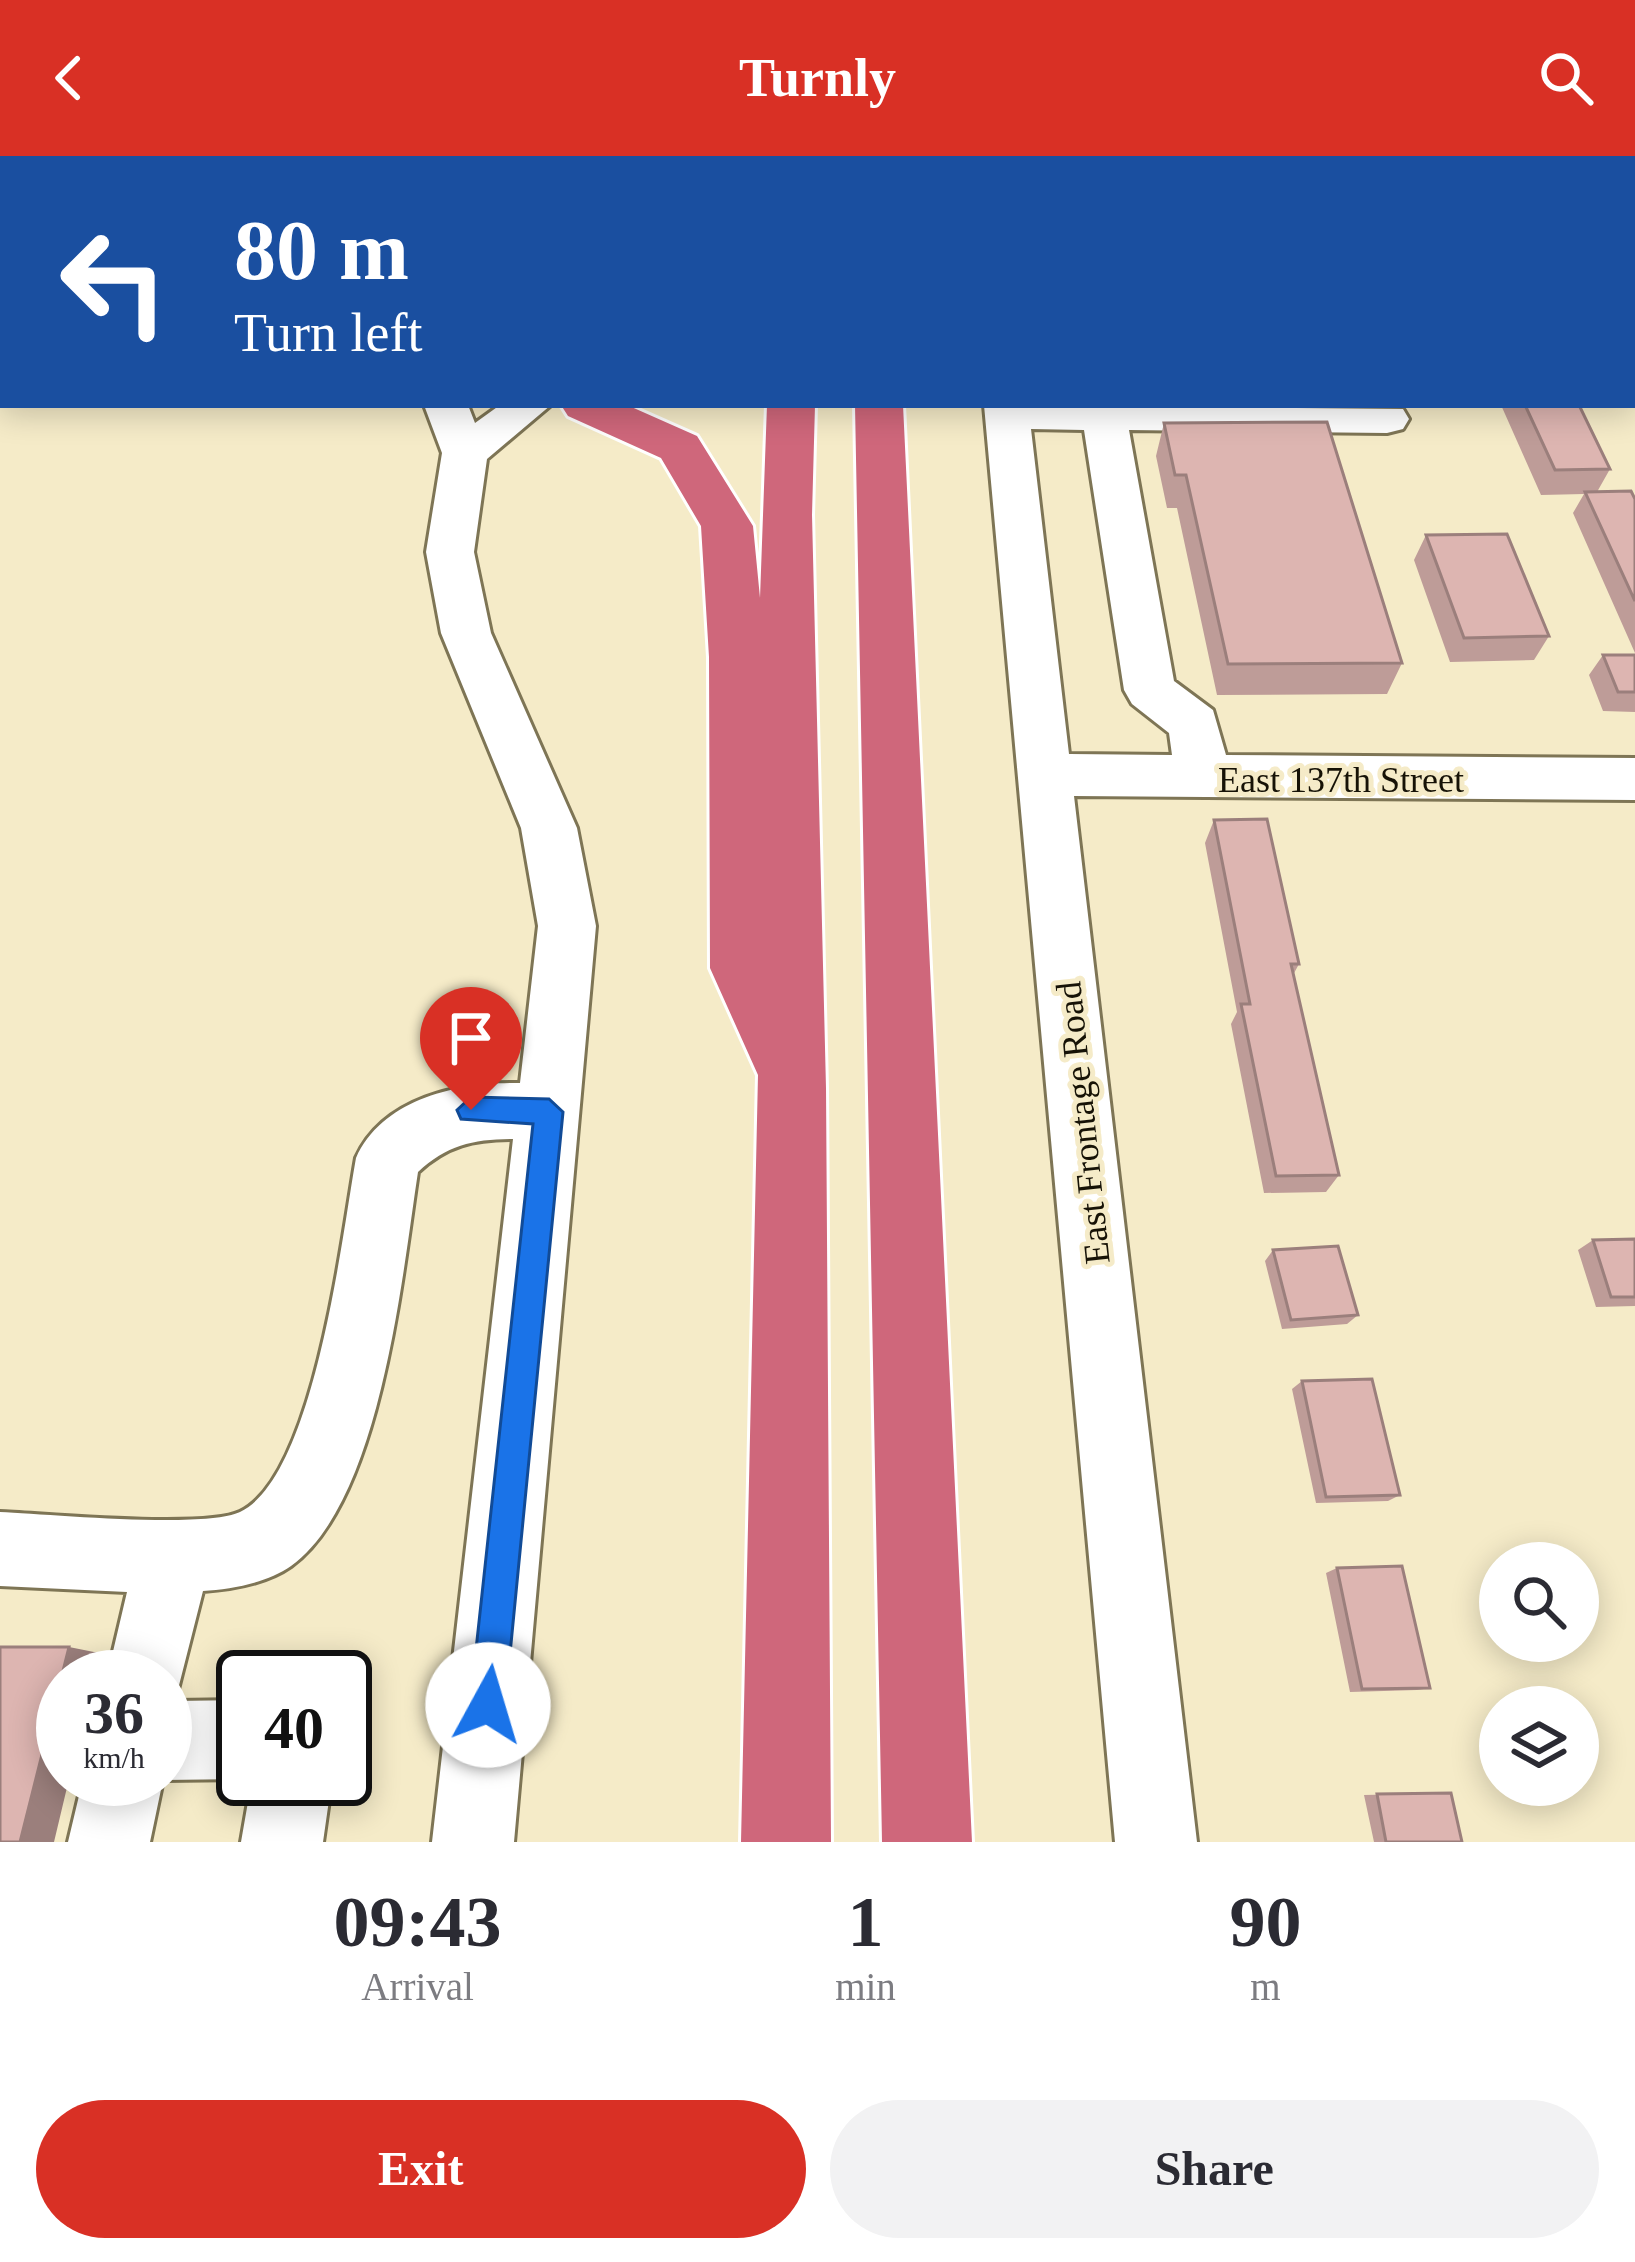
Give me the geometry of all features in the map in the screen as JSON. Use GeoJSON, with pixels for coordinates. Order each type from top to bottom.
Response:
{"type":"FeatureCollection","features":[{"type":"Feature","properties":{"kind":"highway"},"geometry":{"type":"LineString","coordinates":[[592,408],[679,447],[727,526],[737,657],[743,968],[792,1088]]}},
{"type":"Feature","properties":{"kind":"highway"},"geometry":{"type":"LineString","coordinates":[[786,1842],[792,1088],[786,515],[790,408]]}},
{"type":"Feature","properties":{"kind":"highway"},"geometry":{"type":"LineString","coordinates":[[879,408],[927,1842]]}},
{"type":"Feature","properties":{"kind":"street"},"geometry":{"type":"LineString","coordinates":[[473,1842],[567,926],[549,828],[466,633],[450,552],[455,429],[521,408]]}},
{"type":"Feature","properties":{"kind":"street"},"geometry":{"type":"LineString","coordinates":[[1006,410],[1104,416],[1387,419]]}},
{"type":"Feature","properties":{"kind":"street","name":"East Frontage Road"},"geometry":{"type":"LineString","coordinates":[[1006,410],[1156,1842]]}},
{"type":"Feature","properties":{"kind":"street"},"geometry":{"type":"LineString","coordinates":[[1104,416],[1150,690],[1194,724],[1203,778]]}},
{"type":"Feature","properties":{"kind":"street","name":"East 137th Street"},"geometry":{"type":"LineString","coordinates":[[1046,775],[1635,779]]}},
{"type":"Feature","properties":{"kind":"street"},"geometry":{"type":"LineString","coordinates":[[0,1549],[174,1554],[262,1542],[302,1502],[336,1432],[388,1158],[418,1128],[471,1110],[549,1112]]}},
{"type":"Feature","properties":{"kind":"street"},"geometry":{"type":"LineString","coordinates":[[152,1650],[174,1554]]}},
{"type":"Feature","properties":{"kind":"street"},"geometry":{"type":"LineString","coordinates":[[109,1842],[117,1806]]}},
{"type":"Feature","properties":{"kind":"street"},"geometry":{"type":"LineString","coordinates":[[282,1842],[288,1806]]}},
{"type":"Feature","properties":{"kind":"building"},"geometry":{"type":"Polygon","coordinates":[[[1526,408],[1580,408],[1610,469],[1555,470],[1526,408]]]}},
{"type":"Feature","properties":{"kind":"building"},"geometry":{"type":"Polygon","coordinates":[[[1327,422],[1402,663],[1228,664],[1186,475],[1175,475],[1164,423],[1327,422]]]}},
{"type":"Feature","properties":{"kind":"building"},"geometry":{"type":"Polygon","coordinates":[[[1631,491],[1635,499],[1635,601],[1585,492],[1631,491]]]}},
{"type":"Feature","properties":{"kind":"building"},"geometry":{"type":"Polygon","coordinates":[[[1507,534],[1549,636],[1464,638],[1426,535],[1507,534]]]}},
{"type":"Feature","properties":{"kind":"building"},"geometry":{"type":"Polygon","coordinates":[[[1603,655],[1635,655],[1635,692],[1618,692],[1603,655]]]}},
{"type":"Feature","properties":{"kind":"building"},"geometry":{"type":"Polygon","coordinates":[[[1267,819],[1299,964],[1291,964],[1339,1175],[1276,1176],[1241,1004],[1250,1004],[1214,820],[1267,819]]]}},
{"type":"Feature","properties":{"kind":"building"},"geometry":{"type":"Polygon","coordinates":[[[1635,1239],[1635,1297],[1611,1297],[1593,1240],[1635,1239]]]}},
{"type":"Feature","properties":{"kind":"building"},"geometry":{"type":"Polygon","coordinates":[[[1338,1246],[1358,1315],[1291,1320],[1273,1250],[1338,1246]]]}},
{"type":"Feature","properties":{"kind":"building"},"geometry":{"type":"Polygon","coordinates":[[[1372,1379],[1400,1495],[1326,1497],[1302,1381],[1372,1379]]]}},
{"type":"Feature","properties":{"kind":"building"},"geometry":{"type":"Polygon","coordinates":[[[1402,1566],[1430,1688],[1362,1689],[1337,1568],[1402,1566]]]}},
{"type":"Feature","properties":{"kind":"building"},"geometry":{"type":"Polygon","coordinates":[[[0,1647],[69,1647],[36,1650],[36,1778],[20,1842],[0,1842],[0,1647]]]}},
{"type":"Feature","properties":{"kind":"building"},"geometry":{"type":"Polygon","coordinates":[[[1451,1793],[1462,1842],[1386,1842],[1377,1794],[1451,1793]]]}},
{"type":"Feature","properties":{"kind":"route"},"geometry":{"type":"LineString","coordinates":[[471,1110],[549,1112],[488,1705]]}}]}
